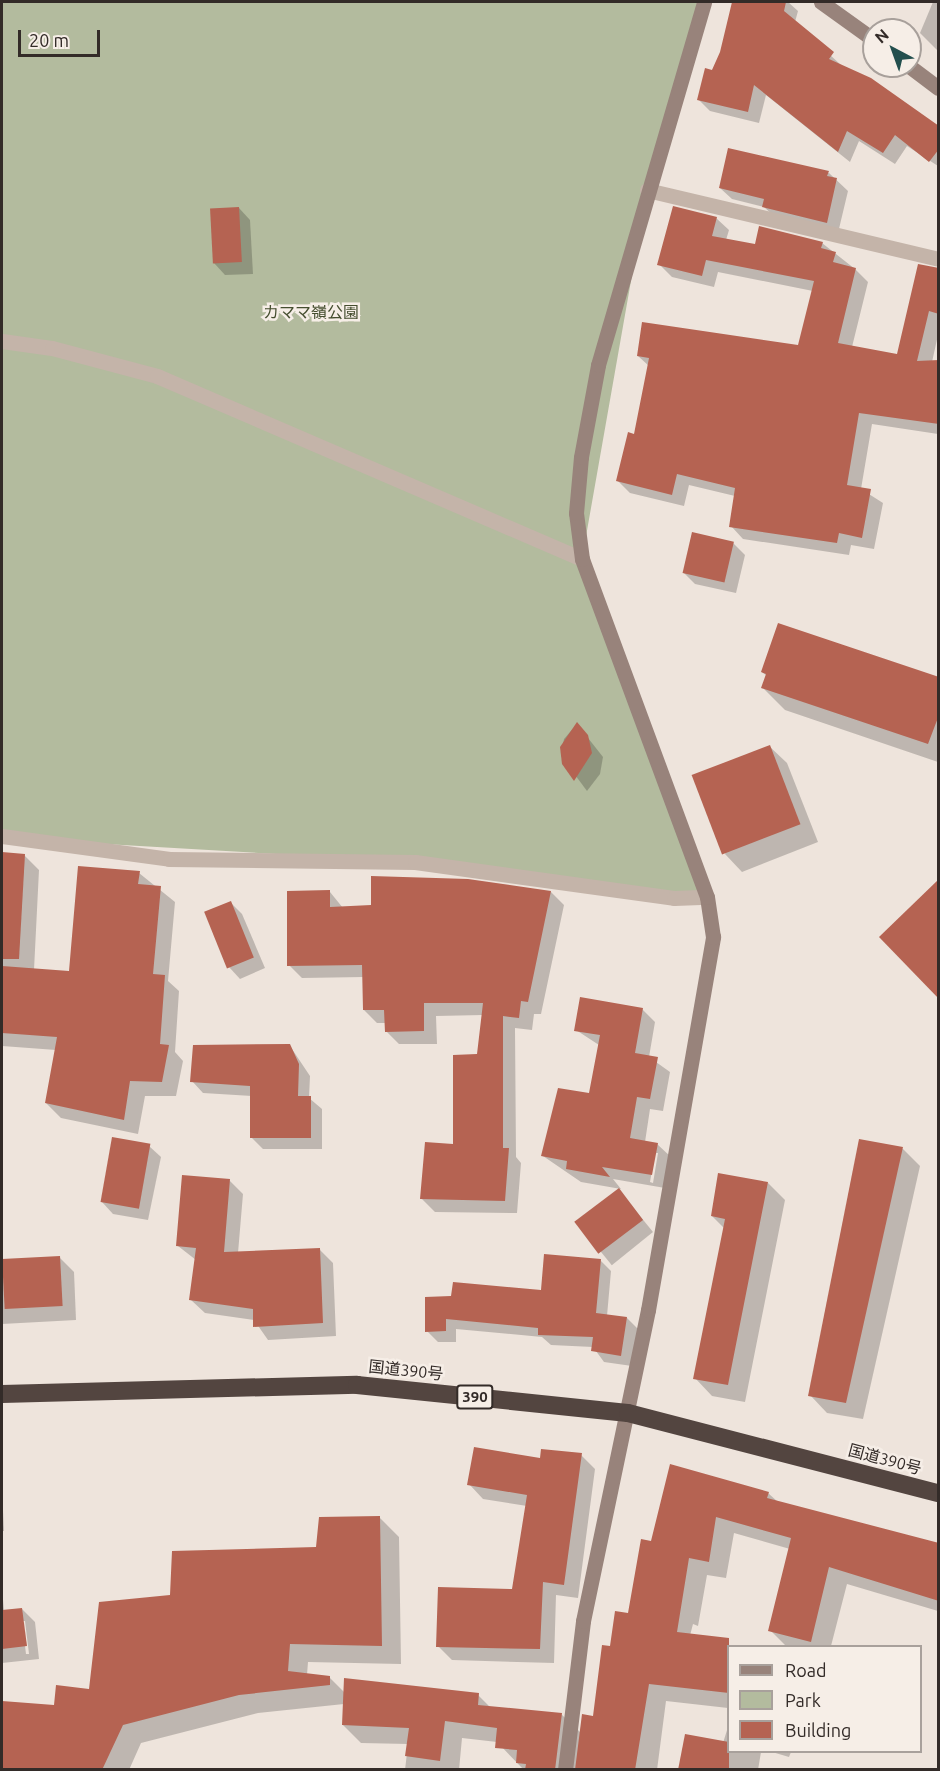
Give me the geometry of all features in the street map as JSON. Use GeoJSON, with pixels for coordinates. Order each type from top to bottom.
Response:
{"type":"FeatureCollection","features":[{"type":"Feature","properties":{"kind":"highway","name":"国道390号"},"geometry":{"type":"LineString","coordinates":[[2,1394],[357,1385],[628,1413],[939,1493]]}},
{"type":"Feature","properties":{"kind":"street"},"geometry":{"type":"LineString","coordinates":[[565,1770],[583,1621],[628,1413],[714,937],[707,897],[582,559],[576,513],[581,457],[598,365],[647,190],[704,2]]}},
{"type":"Feature","properties":{"kind":"street"},"geometry":{"type":"LineString","coordinates":[[822,2],[862,31]]}},
{"type":"Feature","properties":{"kind":"street"},"geometry":{"type":"LineString","coordinates":[[922,76],[939,88]]}},
{"type":"Feature","properties":{"kind":"street"},"geometry":{"type":"LineString","coordinates":[[647,190],[939,259]]}},
{"type":"Feature","properties":{"kind":"street"},"geometry":{"type":"LineString","coordinates":[[2,341],[52,348],[157,376],[582,559]]}},
{"type":"Feature","properties":{"kind":"street"},"geometry":{"type":"LineString","coordinates":[[2,836],[169,859],[415,862],[674,898],[707,897]]}},
{"type":"Feature","properties":{"kind":"green space","name":"カママ嶺公園"},"geometry":{"type":"Polygon","coordinates":[[[2,2],[706,2],[647,190],[582,559],[707,897],[415,862],[2,838],[2,2]]]}},
{"type":"Feature","properties":{"kind":"building"},"geometry":{"type":"Polygon","coordinates":[[[732,2],[786,2],[784,11],[834,52],[829,59],[862,74],[862,78],[871,78],[939,126],[939,149],[929,162],[895,135],[883,153],[847,131],[838,152],[754,85],[748,112],[697,100],[705,68],[712,70],[720,52],[732,2]]]}},
{"type":"Feature","properties":{"kind":"building"},"geometry":{"type":"Polygon","coordinates":[[[728,148],[829,171],[827,176],[837,178],[827,223],[762,207],[764,199],[719,188],[728,148]]]}},
{"type":"Feature","properties":{"kind":"building"},"geometry":{"type":"Polygon","coordinates":[[[673,206],[717,217],[712,236],[755,244],[759,226],[823,242],[821,248],[836,252],[833,262],[856,268],[838,343],[897,354],[918,264],[939,268],[939,314],[929,311],[917,361],[939,360],[939,424],[859,413],[847,485],[871,489],[862,538],[839,533],[837,543],[729,527],[735,488],[677,474],[672,495],[616,481],[628,432],[634,434],[649,358],[637,356],[642,322],[798,345],[814,281],[706,260],[702,276],[657,265],[673,206]]]}},
{"type":"Feature","properties":{"kind":"building"},"geometry":{"type":"Polygon","coordinates":[[[239,207],[242,262],[213,263],[210,209],[239,207]]]}},
{"type":"Feature","properties":{"kind":"building"},"geometry":{"type":"Polygon","coordinates":[[[692,532],[734,542],[724,583],[683,573],[692,532]]]}},
{"type":"Feature","properties":{"kind":"building"},"geometry":{"type":"Polygon","coordinates":[[[778,623],[939,677],[939,715],[928,744],[761,688],[766,674],[761,672],[778,623]]]}},
{"type":"Feature","properties":{"kind":"building"},"geometry":{"type":"Polygon","coordinates":[[[577,722],[588,735],[592,753],[574,781],[562,764],[560,747],[577,722]]]}},
{"type":"Feature","properties":{"kind":"building"},"geometry":{"type":"Polygon","coordinates":[[[770,745],[800,824],[722,854],[692,775],[770,745]]]}},
{"type":"Feature","properties":{"kind":"building"},"geometry":{"type":"Polygon","coordinates":[[[2,852],[25,854],[19,959],[2,959],[2,852]]]}},
{"type":"Feature","properties":{"kind":"building"},"geometry":{"type":"Polygon","coordinates":[[[78,866],[140,871],[138,884],[161,886],[153,974],[165,975],[160,1044],[169,1045],[162,1082],[130,1081],[124,1120],[45,1103],[57,1037],[2,1033],[2,966],[69,971],[78,866]]]}},
{"type":"Feature","properties":{"kind":"building"},"geometry":{"type":"Polygon","coordinates":[[[371,876],[468,879],[551,891],[528,1002],[521,1001],[519,1018],[503,1016],[503,1148],[509,1148],[505,1201],[420,1199],[425,1142],[453,1144],[453,1055],[477,1054],[483,1003],[424,1003],[424,1031],[385,1032],[384,1010],[363,1010],[362,965],[287,966],[287,891],[330,890],[330,907],[371,905],[371,876]]]}},
{"type":"Feature","properties":{"kind":"building"},"geometry":{"type":"Polygon","coordinates":[[[939,879],[939,999],[879,937],[939,879]]]}},
{"type":"Feature","properties":{"kind":"building"},"geometry":{"type":"Polygon","coordinates":[[[231,901],[254,958],[227,968],[204,912],[231,901]]]}},
{"type":"Feature","properties":{"kind":"building"},"geometry":{"type":"Polygon","coordinates":[[[580,997],[643,1008],[635,1053],[658,1057],[650,1099],[637,1097],[630,1138],[658,1143],[652,1175],[602,1167],[610,1177],[566,1169],[567,1161],[541,1156],[558,1088],[589,1093],[600,1035],[574,1031],[580,997]]]}},
{"type":"Feature","properties":{"kind":"building"},"geometry":{"type":"Polygon","coordinates":[[[290,1044],[299,1064],[298,1096],[311,1096],[311,1138],[250,1138],[250,1086],[190,1082],[193,1045],[290,1044]]]}},
{"type":"Feature","properties":{"kind":"building"},"geometry":{"type":"Polygon","coordinates":[[[112,1137],[150,1144],[139,1209],[101,1202],[112,1137]]]}},
{"type":"Feature","properties":{"kind":"building"},"geometry":{"type":"Polygon","coordinates":[[[859,1139],[903,1147],[846,1403],[808,1396],[859,1139]]]}},
{"type":"Feature","properties":{"kind":"building"},"geometry":{"type":"Polygon","coordinates":[[[718,1173],[768,1182],[728,1385],[693,1379],[725,1219],[711,1216],[718,1173]]]}},
{"type":"Feature","properties":{"kind":"building"},"geometry":{"type":"Polygon","coordinates":[[[182,1175],[230,1179],[224,1252],[320,1248],[323,1323],[253,1327],[253,1309],[189,1300],[196,1248],[176,1246],[182,1175]]]}},
{"type":"Feature","properties":{"kind":"building"},"geometry":{"type":"Polygon","coordinates":[[[619,1188],[643,1220],[598,1254],[574,1222],[619,1188]]]}},
{"type":"Feature","properties":{"kind":"building"},"geometry":{"type":"Polygon","coordinates":[[[544,1254],[601,1259],[596,1313],[627,1317],[621,1356],[591,1351],[593,1337],[538,1335],[538,1328],[446,1319],[446,1331],[425,1332],[425,1297],[451,1296],[453,1282],[541,1290],[544,1254]]]}},
{"type":"Feature","properties":{"kind":"building"},"geometry":{"type":"Polygon","coordinates":[[[60,1256],[63,1306],[5,1309],[2,1259],[60,1256]]]}},
{"type":"Feature","properties":{"kind":"building"},"geometry":{"type":"Polygon","coordinates":[[[474,1447],[540,1458],[541,1449],[582,1453],[564,1585],[543,1582],[540,1649],[436,1647],[438,1587],[512,1589],[527,1495],[467,1485],[474,1447]]]}},
{"type":"Feature","properties":{"kind":"building"},"geometry":{"type":"Polygon","coordinates":[[[670,1464],[769,1492],[767,1498],[939,1543],[939,1601],[829,1567],[811,1642],[768,1631],[791,1538],[716,1517],[709,1562],[689,1558],[677,1632],[729,1638],[727,1693],[649,1684],[635,1770],[575,1770],[582,1714],[593,1716],[602,1645],[610,1646],[615,1611],[628,1613],[641,1539],[651,1541],[670,1464]]]}},
{"type":"Feature","properties":{"kind":"building"},"geometry":{"type":"Polygon","coordinates":[[[380,1516],[382,1646],[290,1644],[288,1671],[330,1676],[330,1685],[239,1695],[123,1725],[102,1770],[2,1770],[2,1701],[54,1705],[56,1685],[89,1689],[99,1602],[170,1595],[172,1551],[316,1547],[319,1517],[380,1516]]]}},
{"type":"Feature","properties":{"kind":"building"},"geometry":{"type":"Polygon","coordinates":[[[22,1608],[27,1646],[2,1649],[2,1610],[22,1608]]]}},
{"type":"Feature","properties":{"kind":"building"},"geometry":{"type":"Polygon","coordinates":[[[344,1678],[479,1693],[478,1705],[562,1713],[555,1770],[525,1770],[526,1764],[516,1763],[517,1750],[495,1748],[497,1728],[445,1721],[440,1761],[405,1756],[409,1728],[342,1725],[344,1678]]]}},
{"type":"Feature","properties":{"kind":"building"},"geometry":{"type":"Polygon","coordinates":[[[685,1734],[727,1742],[729,1770],[678,1770],[685,1734]]]}}]}
